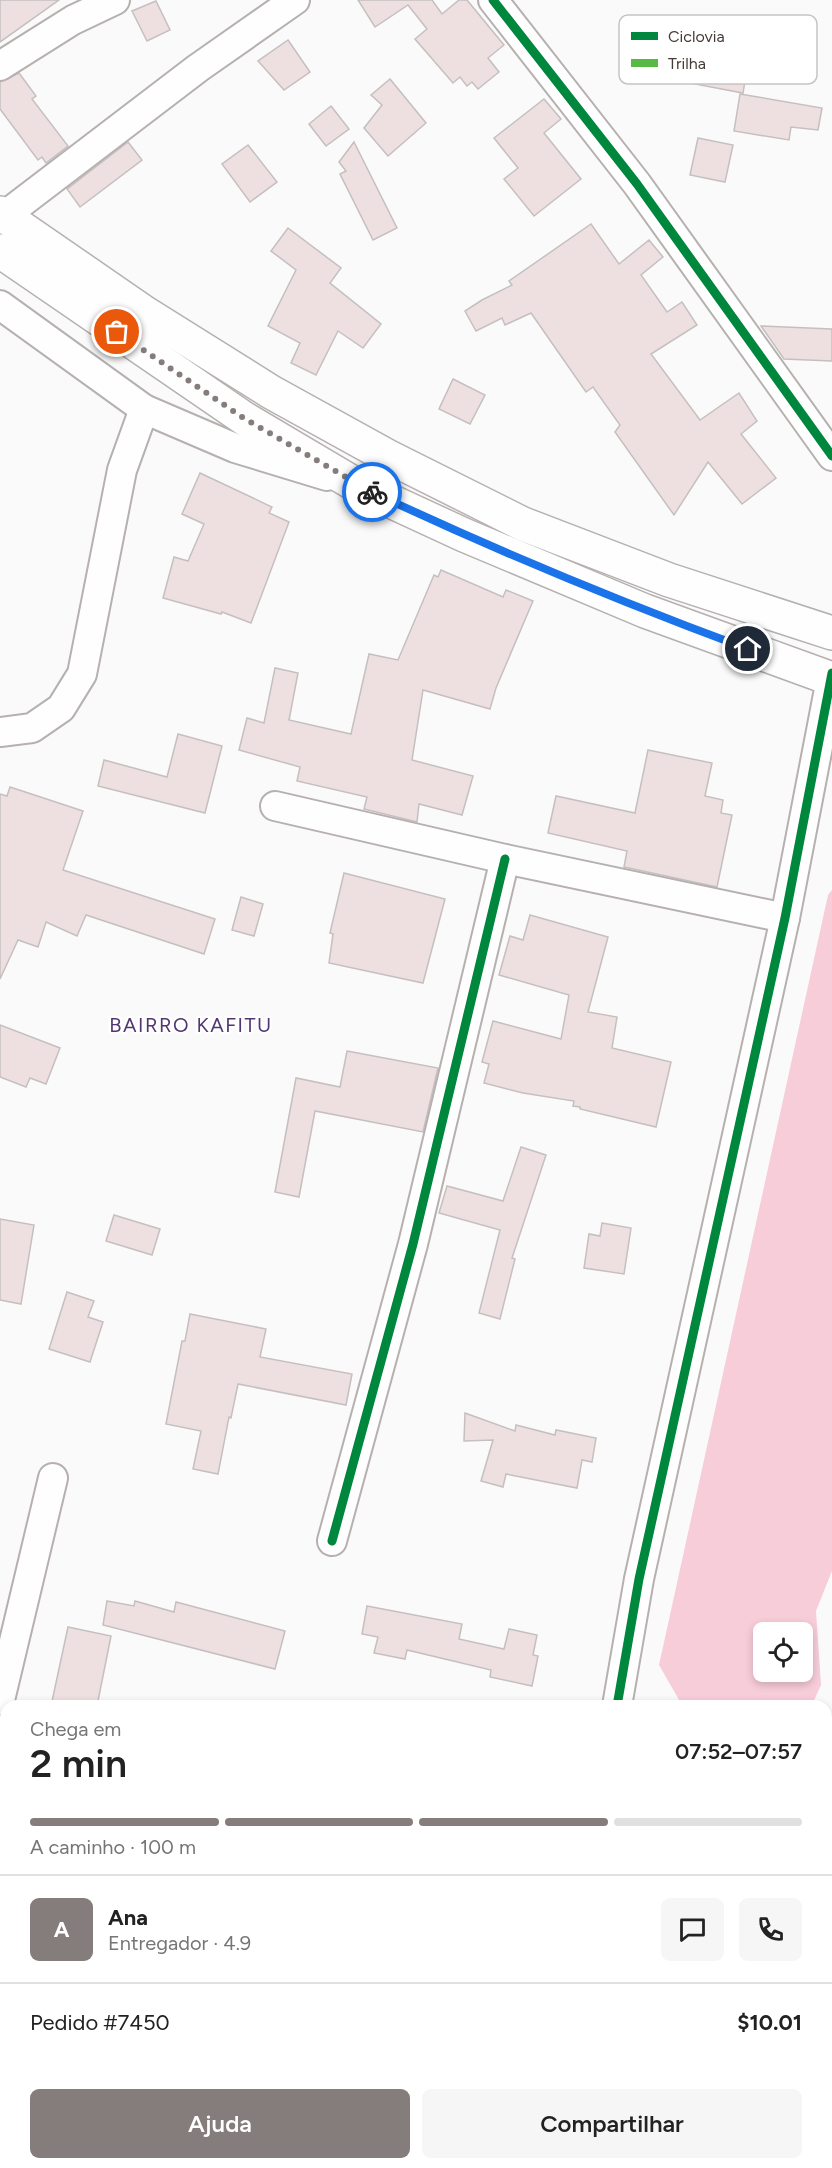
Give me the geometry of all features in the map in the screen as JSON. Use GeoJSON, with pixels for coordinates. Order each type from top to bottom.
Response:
{"type":"FeatureCollection","features":[{"type":"Feature","properties":{"kind":"main road"},"geometry":{"type":"LineString","coordinates":[[2,214],[145,313],[271,392],[387,456],[523,524],[669,580],[832,633]]}},
{"type":"Feature","properties":{"kind":"main road"},"geometry":{"type":"LineString","coordinates":[[0,251],[245,419],[358,486],[464,535],[645,611],[832,677]]}},
{"type":"Feature","properties":{"kind":"street"},"geometry":{"type":"LineString","coordinates":[[0,66],[73,20],[115,0]]}},
{"type":"Feature","properties":{"kind":"street"},"geometry":{"type":"LineString","coordinates":[[2,214],[198,68],[296,0]]}},
{"type":"Feature","properties":{"kind":"street"},"geometry":{"type":"LineString","coordinates":[[493,0],[637,184],[832,456]]}},
{"type":"Feature","properties":{"kind":"street"},"geometry":{"type":"LineString","coordinates":[[0,305],[144,410],[236,448],[358,486]]}},
{"type":"Feature","properties":{"kind":"street"},"geometry":{"type":"LineString","coordinates":[[0,732],[32,728],[60,708],[82,674],[122,470],[144,410]]}},
{"type":"Feature","properties":{"kind":"street"},"geometry":{"type":"LineString","coordinates":[[618,1700],[639,1579],[785,918],[832,677]]}},
{"type":"Feature","properties":{"kind":"street"},"geometry":{"type":"LineString","coordinates":[[275,806],[505,859],[785,918]]}},
{"type":"Feature","properties":{"kind":"street"},"geometry":{"type":"LineString","coordinates":[[332,1541],[413,1244],[505,859]]}},
{"type":"Feature","properties":{"kind":"street"},"geometry":{"type":"LineString","coordinates":[[0,1700],[53,1478]]}},
{"type":"Feature","properties":{"kind":"shaded area"},"geometry":{"type":"Polygon","coordinates":[[[832,890],[832,1571],[816,1611],[821,1685],[814,1700],[679,1700],[659,1665],[828,895],[832,890]]]}},
{"type":"Feature","properties":{"kind":"building"},"geometry":{"type":"Polygon","coordinates":[[[0,0],[59,0],[0,42],[0,0]]]}},
{"type":"Feature","properties":{"kind":"building"},"geometry":{"type":"Polygon","coordinates":[[[358,0],[432,0],[442,14],[459,0],[467,0],[504,45],[488,58],[499,72],[478,89],[472,82],[467,86],[460,77],[453,83],[415,39],[427,29],[408,5],[375,27],[358,0]]]}},
{"type":"Feature","properties":{"kind":"building"},"geometry":{"type":"Polygon","coordinates":[[[156,1],[170,30],[147,41],[132,11],[156,1]]]}},
{"type":"Feature","properties":{"kind":"building"},"geometry":{"type":"Polygon","coordinates":[[[288,40],[310,72],[284,90],[258,61],[288,40]]]}},
{"type":"Feature","properties":{"kind":"building"},"geometry":{"type":"Polygon","coordinates":[[[19,73],[36,96],[32,99],[68,146],[46,163],[42,157],[38,160],[0,109],[0,82],[19,73]]]}},
{"type":"Feature","properties":{"kind":"building"},"geometry":{"type":"Polygon","coordinates":[[[390,79],[426,123],[388,156],[364,128],[382,105],[371,95],[390,79]]]}},
{"type":"Feature","properties":{"kind":"building"},"geometry":{"type":"Polygon","coordinates":[[[695,84],[744,84],[743,93],[695,84]]]}},
{"type":"Feature","properties":{"kind":"building"},"geometry":{"type":"Polygon","coordinates":[[[740,94],[822,108],[818,130],[791,127],[789,140],[734,131],[740,94]]]}},
{"type":"Feature","properties":{"kind":"building"},"geometry":{"type":"Polygon","coordinates":[[[544,99],[561,119],[544,133],[581,179],[534,216],[504,179],[518,168],[494,138],[544,99]]]}},
{"type":"Feature","properties":{"kind":"building"},"geometry":{"type":"Polygon","coordinates":[[[331,106],[349,129],[326,146],[309,124],[331,106]]]}},
{"type":"Feature","properties":{"kind":"building"},"geometry":{"type":"Polygon","coordinates":[[[698,138],[733,145],[725,182],[690,175],[698,138]]]}},
{"type":"Feature","properties":{"kind":"building"},"geometry":{"type":"Polygon","coordinates":[[[128,142],[142,160],[80,207],[67,189],[128,142]]]}},
{"type":"Feature","properties":{"kind":"building"},"geometry":{"type":"Polygon","coordinates":[[[354,142],[397,228],[373,240],[340,174],[346,171],[339,162],[354,142]]]}},
{"type":"Feature","properties":{"kind":"building"},"geometry":{"type":"Polygon","coordinates":[[[248,145],[277,182],[250,202],[222,164],[248,145]]]}},
{"type":"Feature","properties":{"kind":"building"},"geometry":{"type":"Polygon","coordinates":[[[591,224],[619,264],[649,240],[663,257],[641,275],[667,312],[682,302],[697,325],[651,354],[700,420],[739,393],[757,421],[741,434],[776,478],[742,504],[708,462],[674,515],[615,432],[620,425],[593,387],[586,392],[531,313],[505,325],[502,318],[476,331],[465,311],[512,285],[509,281],[591,224]]]}},
{"type":"Feature","properties":{"kind":"building"},"geometry":{"type":"Polygon","coordinates":[[[288,228],[341,268],[330,283],[381,324],[363,348],[338,331],[316,375],[291,363],[300,343],[268,326],[296,270],[271,251],[288,228]]]}},
{"type":"Feature","properties":{"kind":"building"},"geometry":{"type":"Polygon","coordinates":[[[761,326],[832,329],[832,361],[784,359],[761,326]]]}},
{"type":"Feature","properties":{"kind":"building"},"geometry":{"type":"Polygon","coordinates":[[[453,379],[485,395],[470,424],[439,409],[453,379]]]}},
{"type":"Feature","properties":{"kind":"building"},"geometry":{"type":"Polygon","coordinates":[[[200,473],[272,507],[269,513],[289,522],[251,623],[222,612],[221,614],[163,598],[174,557],[188,561],[204,524],[182,514],[200,473]]]}},
{"type":"Feature","properties":{"kind":"building"},"geometry":{"type":"Polygon","coordinates":[[[441,570],[503,597],[506,590],[533,601],[496,688],[490,709],[423,690],[412,760],[473,776],[462,815],[419,804],[417,822],[364,809],[367,797],[297,781],[300,767],[239,750],[247,718],[264,723],[275,668],[298,673],[289,720],[351,734],[369,654],[398,660],[434,575],[438,577],[441,570]]]}},
{"type":"Feature","properties":{"kind":"building"},"geometry":{"type":"Polygon","coordinates":[[[178,734],[222,746],[205,813],[98,786],[104,760],[167,777],[178,734]]]}},
{"type":"Feature","properties":{"kind":"building"},"geometry":{"type":"Polygon","coordinates":[[[648,750],[712,763],[705,796],[723,800],[721,813],[732,815],[717,887],[624,867],[627,851],[548,833],[556,796],[635,813],[648,750]]]}},
{"type":"Feature","properties":{"kind":"building"},"geometry":{"type":"Polygon","coordinates":[[[10,787],[83,811],[63,870],[215,919],[204,954],[86,915],[77,936],[46,922],[38,947],[18,940],[0,979],[0,794],[7,796],[10,787]]]}},
{"type":"Feature","properties":{"kind":"building"},"geometry":{"type":"Polygon","coordinates":[[[344,873],[445,899],[423,983],[329,963],[333,934],[330,933],[344,873]]]}},
{"type":"Feature","properties":{"kind":"building"},"geometry":{"type":"Polygon","coordinates":[[[241,897],[263,904],[254,936],[232,930],[241,897]]]}},
{"type":"Feature","properties":{"kind":"building"},"geometry":{"type":"Polygon","coordinates":[[[530,915],[608,937],[588,1012],[617,1017],[612,1048],[671,1062],[656,1127],[580,1109],[580,1107],[573,1106],[574,1101],[523,1093],[484,1083],[489,1064],[482,1062],[493,1021],[561,1039],[569,995],[499,975],[510,936],[523,940],[530,915]]]}},
{"type":"Feature","properties":{"kind":"building"},"geometry":{"type":"Polygon","coordinates":[[[0,1025],[60,1048],[46,1084],[30,1078],[26,1087],[0,1077],[0,1025]]]}},
{"type":"Feature","properties":{"kind":"building"},"geometry":{"type":"Polygon","coordinates":[[[347,1051],[438,1068],[423,1132],[315,1111],[299,1197],[275,1192],[296,1078],[340,1087],[347,1051]]]}},
{"type":"Feature","properties":{"kind":"building"},"geometry":{"type":"Polygon","coordinates":[[[521,1147],[546,1155],[512,1258],[515,1259],[500,1319],[479,1313],[500,1230],[439,1213],[447,1186],[503,1201],[521,1147]]]}},
{"type":"Feature","properties":{"kind":"building"},"geometry":{"type":"Polygon","coordinates":[[[114,1215],[160,1229],[152,1255],[106,1241],[114,1215]]]}},
{"type":"Feature","properties":{"kind":"building"},"geometry":{"type":"Polygon","coordinates":[[[0,1219],[34,1225],[21,1304],[0,1300],[0,1219]]]}},
{"type":"Feature","properties":{"kind":"building"},"geometry":{"type":"Polygon","coordinates":[[[602,1223],[631,1228],[624,1274],[584,1268],[589,1234],[600,1236],[602,1223]]]}},
{"type":"Feature","properties":{"kind":"building"},"geometry":{"type":"Polygon","coordinates":[[[67,1292],[94,1301],[88,1317],[103,1322],[90,1362],[49,1349],[67,1292]]]}},
{"type":"Feature","properties":{"kind":"building"},"geometry":{"type":"Polygon","coordinates":[[[190,1314],[266,1329],[260,1357],[352,1374],[346,1405],[238,1384],[218,1474],[193,1469],[201,1431],[166,1424],[182,1341],[185,1341],[190,1314]]]}},
{"type":"Feature","properties":{"kind":"building"},"geometry":{"type":"Polygon","coordinates":[[[465,1413],[515,1431],[516,1425],[555,1435],[556,1430],[596,1438],[592,1462],[582,1460],[577,1488],[506,1474],[503,1487],[481,1481],[493,1440],[464,1441],[465,1413]]]}},
{"type":"Feature","properties":{"kind":"building"},"geometry":{"type":"Polygon","coordinates":[[[107,1601],[134,1606],[135,1601],[174,1612],[176,1602],[285,1631],[275,1669],[103,1625],[107,1601]]]}},
{"type":"Feature","properties":{"kind":"building"},"geometry":{"type":"Polygon","coordinates":[[[367,1606],[462,1624],[459,1639],[504,1649],[509,1629],[537,1635],[533,1655],[538,1656],[532,1686],[490,1677],[491,1670],[407,1650],[405,1659],[374,1653],[378,1637],[362,1634],[367,1606]]]}},
{"type":"Feature","properties":{"kind":"building"},"geometry":{"type":"Polygon","coordinates":[[[68,1627],[111,1636],[98,1700],[52,1700],[68,1627]]]}},
{"type":"Feature","properties":{"kind":"cycle path"},"geometry":{"type":"LineString","coordinates":[[493,0],[637,184],[832,456]]}},
{"type":"Feature","properties":{"kind":"cycle path"},"geometry":{"type":"LineString","coordinates":[[618,1700],[639,1579],[785,918],[832,673]]}},
{"type":"Feature","properties":{"kind":"cycle path"},"geometry":{"type":"LineString","coordinates":[[332,1541],[413,1244],[505,859]]}},
{"type":"Feature","properties":{"kind":"way so far"},"geometry":{"type":"LineString","coordinates":[[117,332],[245,419],[372,492]]}},
{"type":"Feature","properties":{"kind":"district","name":"BAIRRO KAFITU"},"geometry":{"type":"Point","coordinates":[191,1025]}},
{"type":"Feature","properties":{"kind":"route"},"geometry":{"type":"LineString","coordinates":[[372,492],[464,535],[645,611],[748,649]]}}]}
